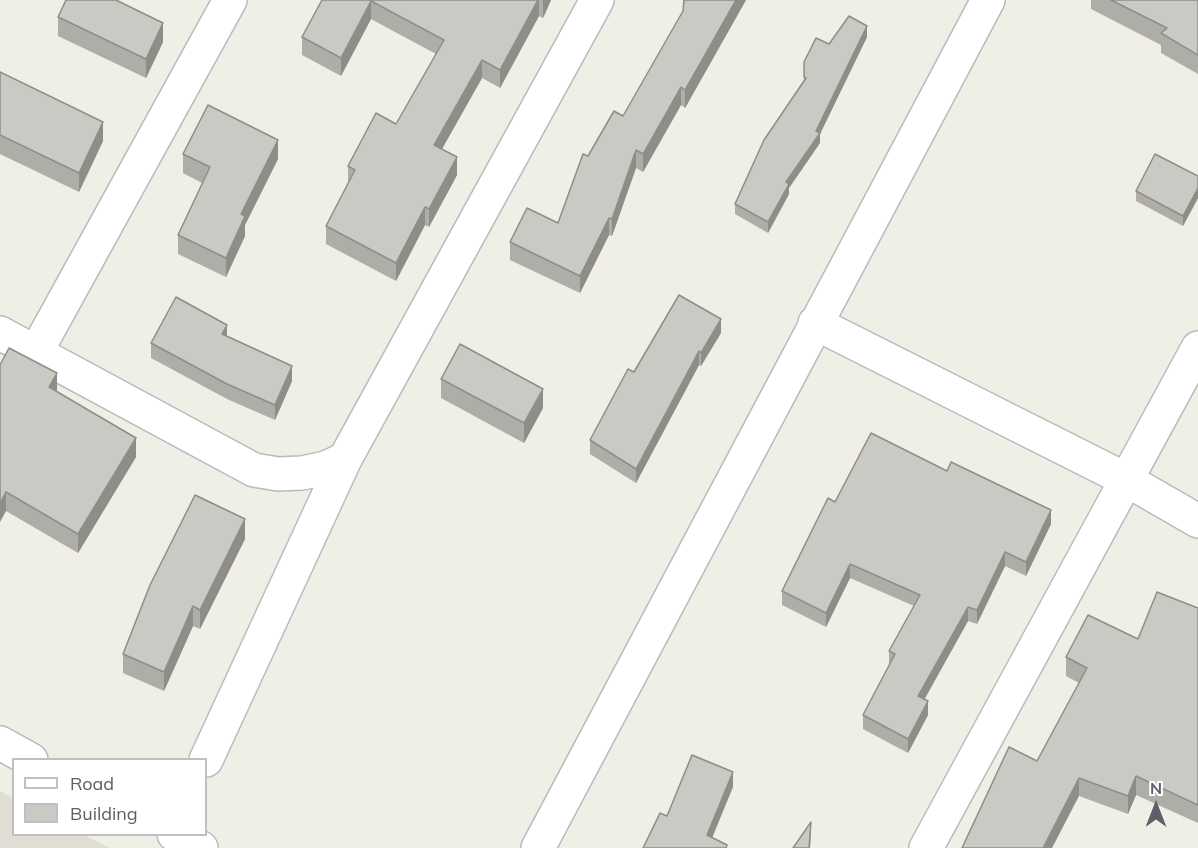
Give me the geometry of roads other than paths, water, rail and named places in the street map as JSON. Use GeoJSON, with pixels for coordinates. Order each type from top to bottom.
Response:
{"type":"FeatureCollection","features":[{"type":"Feature","properties":{"kind":"street"},"geometry":{"type":"LineString","coordinates":[[36,352],[230,0]]}},
{"type":"Feature","properties":{"kind":"street"},"geometry":{"type":"LineString","coordinates":[[207,758],[345,459],[597,0]]}},
{"type":"Feature","properties":{"kind":"street"},"geometry":{"type":"LineString","coordinates":[[538,848],[988,0]]}},
{"type":"Feature","properties":{"kind":"street"},"geometry":{"type":"LineString","coordinates":[[815,323],[1125,479],[1198,521]]}},
{"type":"Feature","properties":{"kind":"street"},"geometry":{"type":"LineString","coordinates":[[0,333],[254,470],[278,474],[302,473],[326,468],[345,459]]}},
{"type":"Feature","properties":{"kind":"street"},"geometry":{"type":"LineString","coordinates":[[926,848],[1198,348]]}},
{"type":"Feature","properties":{"kind":"street"},"geometry":{"type":"LineString","coordinates":[[0,743],[29,758]]}},
{"type":"Feature","properties":{"kind":"street"},"geometry":{"type":"LineString","coordinates":[[178,836],[201,848]]}}]}
